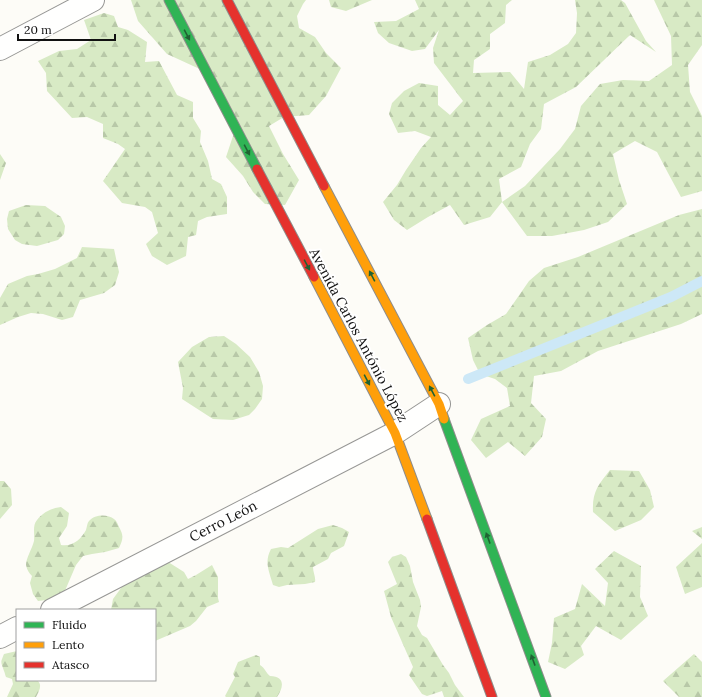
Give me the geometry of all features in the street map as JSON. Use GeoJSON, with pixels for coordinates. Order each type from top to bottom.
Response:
{"type":"FeatureCollection","features":[{"type":"Feature","properties":{"kind":"main road","name":"Avenida Carlos António López"},"geometry":{"type":"LineString","coordinates":[[169,0],[395,433],[492,697]]}},
{"type":"Feature","properties":{"kind":"main road"},"geometry":{"type":"LineString","coordinates":[[227,0],[439,404],[546,697]]}},
{"type":"Feature","properties":{"kind":"street"},"geometry":{"type":"LineString","coordinates":[[0,49],[93,0]]}},
{"type":"Feature","properties":{"kind":"street","name":"Cerro León"},"geometry":{"type":"LineString","coordinates":[[54,609],[395,433],[439,404]]}},
{"type":"Feature","properties":{"kind":"street"},"geometry":{"type":"LineString","coordinates":[[0,637],[16,629]]}},
{"type":"Feature","properties":{"kind":"green space"},"geometry":{"type":"Polygon","coordinates":[[[131,0],[306,0],[297,16],[299,28],[315,37],[326,53],[341,68],[326,96],[309,115],[284,117],[269,126],[283,154],[299,180],[285,205],[265,204],[253,192],[243,176],[226,157],[235,130],[204,71],[167,54],[138,21],[131,0]]]}},
{"type":"Feature","properties":{"kind":"green space"},"geometry":{"type":"Polygon","coordinates":[[[329,0],[372,0],[346,11],[331,7],[329,0]]]}},
{"type":"Feature","properties":{"kind":"green space"},"geometry":{"type":"Polygon","coordinates":[[[415,0],[512,0],[506,5],[505,23],[490,34],[490,49],[474,60],[473,73],[510,72],[524,89],[528,62],[550,55],[568,44],[576,33],[577,13],[575,0],[621,0],[625,3],[646,41],[656,52],[630,35],[576,87],[544,104],[541,129],[530,144],[521,167],[499,179],[502,202],[490,217],[464,225],[450,205],[407,230],[394,220],[383,202],[397,185],[421,148],[431,137],[415,131],[398,133],[389,114],[392,103],[404,91],[419,83],[438,86],[438,105],[450,115],[463,101],[434,63],[433,48],[439,30],[425,49],[412,51],[389,43],[378,33],[374,22],[396,21],[419,9],[415,0]]]}},
{"type":"Feature","properties":{"kind":"green space"},"geometry":{"type":"Polygon","coordinates":[[[654,0],[702,0],[702,45],[688,65],[690,92],[702,116],[702,191],[681,197],[657,152],[635,141],[613,154],[619,180],[627,204],[608,222],[584,230],[552,236],[527,236],[502,202],[525,186],[560,149],[575,129],[581,106],[600,84],[623,80],[649,81],[672,65],[671,36],[654,0]]]}},
{"type":"Feature","properties":{"kind":"green space"},"geometry":{"type":"Polygon","coordinates":[[[104,13],[114,16],[118,27],[128,30],[147,42],[145,62],[159,61],[177,95],[193,102],[193,118],[201,131],[200,142],[208,161],[212,179],[221,184],[227,197],[227,214],[207,217],[198,221],[196,235],[188,237],[186,256],[167,265],[152,256],[146,244],[158,233],[152,212],[145,207],[122,203],[103,181],[125,149],[118,144],[103,138],[103,124],[87,117],[72,118],[47,91],[46,73],[38,61],[59,51],[77,49],[91,40],[84,20],[104,13]]]}},
{"type":"Feature","properties":{"kind":"green space"},"geometry":{"type":"Polygon","coordinates":[[[0,154],[6,163],[0,180],[0,154]]]}},
{"type":"Feature","properties":{"kind":"green space"},"geometry":{"type":"Polygon","coordinates":[[[26,205],[45,206],[61,217],[65,226],[64,234],[58,240],[37,246],[22,244],[15,240],[8,229],[7,219],[9,211],[26,205]]]}},
{"type":"Feature","properties":{"kind":"green space"},"geometry":{"type":"Polygon","coordinates":[[[702,209],[702,314],[681,324],[598,351],[561,371],[534,376],[531,403],[546,419],[542,437],[525,456],[508,442],[486,458],[471,440],[481,419],[510,406],[507,388],[495,379],[480,374],[473,360],[468,338],[506,314],[529,281],[544,268],[578,257],[679,215],[702,209]]]}},
{"type":"Feature","properties":{"kind":"green space"},"geometry":{"type":"Polygon","coordinates":[[[82,247],[114,249],[119,272],[115,285],[104,293],[80,300],[73,317],[62,320],[43,314],[31,313],[0,325],[0,298],[8,284],[27,276],[55,269],[77,258],[82,247]]]}},
{"type":"Feature","properties":{"kind":"green space"},"geometry":{"type":"Polygon","coordinates":[[[224,336],[236,344],[250,357],[259,372],[263,386],[262,399],[255,409],[249,415],[233,420],[213,419],[182,399],[183,388],[178,362],[192,347],[209,337],[224,336]]]}},
{"type":"Feature","properties":{"kind":"green space"},"geometry":{"type":"Polygon","coordinates":[[[610,470],[639,471],[650,490],[654,507],[641,520],[615,531],[593,512],[594,499],[597,489],[610,470]]]}},
{"type":"Feature","properties":{"kind":"green space"},"geometry":{"type":"Polygon","coordinates":[[[0,481],[4,481],[11,489],[12,505],[0,519],[0,481]]]}},
{"type":"Feature","properties":{"kind":"green space"},"geometry":{"type":"Polygon","coordinates":[[[61,507],[69,513],[67,526],[59,538],[61,545],[69,545],[76,542],[86,530],[89,521],[98,516],[108,516],[116,521],[122,533],[122,540],[119,548],[83,556],[76,565],[64,593],[55,599],[38,601],[33,594],[30,583],[32,576],[26,565],[34,541],[35,522],[39,517],[51,509],[61,507]]]}},
{"type":"Feature","properties":{"kind":"green space"},"geometry":{"type":"Polygon","coordinates":[[[333,525],[349,532],[344,546],[331,553],[328,559],[313,567],[315,582],[279,587],[273,585],[268,562],[271,549],[281,547],[288,548],[318,529],[333,525]]]}},
{"type":"Feature","properties":{"kind":"green space"},"geometry":{"type":"Polygon","coordinates":[[[702,527],[702,539],[692,531],[702,527]]]}},
{"type":"Feature","properties":{"kind":"green space"},"geometry":{"type":"Polygon","coordinates":[[[702,543],[702,587],[685,594],[676,567],[702,543]]]}},
{"type":"Feature","properties":{"kind":"green space"},"geometry":{"type":"Polygon","coordinates":[[[614,551],[641,566],[640,597],[648,616],[621,640],[596,626],[581,646],[584,655],[565,669],[548,662],[552,643],[554,618],[575,609],[582,584],[605,606],[608,583],[595,569],[614,551]]]}},
{"type":"Feature","properties":{"kind":"green space"},"geometry":{"type":"Polygon","coordinates":[[[401,554],[406,557],[410,566],[413,582],[420,600],[421,607],[417,626],[422,635],[427,638],[455,685],[464,697],[444,697],[442,691],[427,696],[422,694],[409,675],[413,667],[391,617],[384,591],[397,584],[388,562],[392,557],[401,554]]]}},
{"type":"Feature","properties":{"kind":"green space"},"geometry":{"type":"Polygon","coordinates":[[[165,560],[184,572],[188,579],[212,565],[218,577],[219,602],[207,607],[190,626],[156,641],[156,609],[111,609],[113,599],[124,584],[165,560]]]}},
{"type":"Feature","properties":{"kind":"green space"},"geometry":{"type":"Polygon","coordinates":[[[16,651],[16,681],[39,682],[40,686],[36,697],[7,697],[13,684],[12,679],[6,677],[1,661],[4,654],[16,651]]]}},
{"type":"Feature","properties":{"kind":"green space"},"geometry":{"type":"Polygon","coordinates":[[[694,654],[702,662],[702,697],[679,697],[663,681],[694,654]]]}},
{"type":"Feature","properties":{"kind":"green space"},"geometry":{"type":"Polygon","coordinates":[[[256,655],[260,657],[260,665],[270,676],[275,676],[281,680],[282,686],[277,697],[226,697],[225,696],[235,677],[233,674],[238,662],[256,655]]]}},
{"type":"Feature","properties":{"kind":"waterway"},"geometry":{"type":"LineString","coordinates":[[468,379],[671,297],[702,281]]}},
{"type":"Feature","properties":{"kind":"traffic: fast"},"geometry":{"type":"LineString","coordinates":[[169,0],[257,169]]}},
{"type":"Feature","properties":{"kind":"traffic: fast"},"geometry":{"type":"LineString","coordinates":[[444,419],[546,697]]}},
{"type":"Feature","properties":{"kind":"traffic: slow"},"geometry":{"type":"LineString","coordinates":[[324,186],[439,404],[444,419]]}},
{"type":"Feature","properties":{"kind":"traffic: slow"},"geometry":{"type":"LineString","coordinates":[[314,277],[395,433],[427,519]]}},
{"type":"Feature","properties":{"kind":"traffic: jam"},"geometry":{"type":"LineString","coordinates":[[227,0],[324,186]]}},
{"type":"Feature","properties":{"kind":"traffic: jam"},"geometry":{"type":"LineString","coordinates":[[257,169],[314,277]]}},
{"type":"Feature","properties":{"kind":"traffic: jam"},"geometry":{"type":"LineString","coordinates":[[427,519],[492,697]]}}]}
